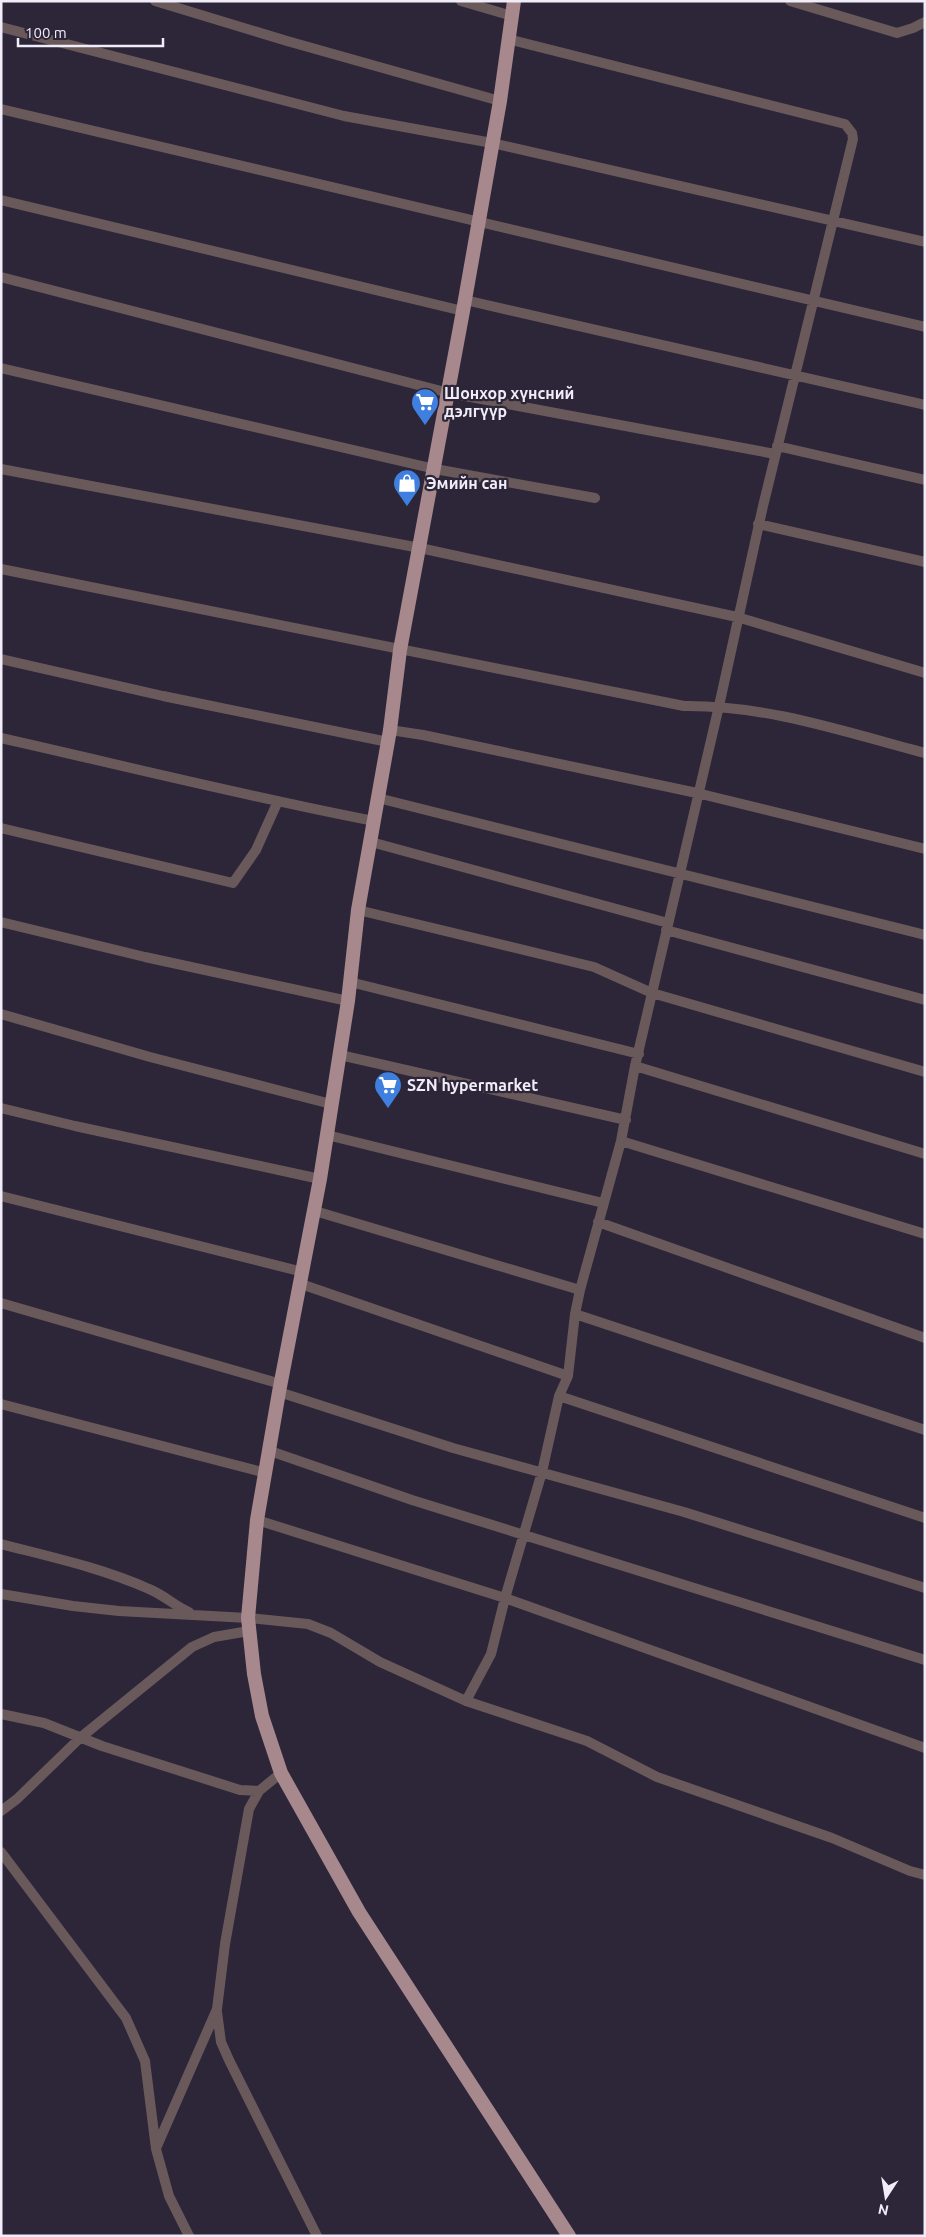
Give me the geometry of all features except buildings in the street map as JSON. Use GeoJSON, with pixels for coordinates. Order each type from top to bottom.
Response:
{"type":"FeatureCollection","features":[{"type":"Feature","properties":{"kind":"main road"},"geometry":{"type":"LineString","coordinates":[[514,1],[500,101],[449,393],[400,650],[389,736],[358,910],[348,1001],[315,1211],[280,1388],[257,1520],[249,1624],[254,1674],[262,1716],[281,1773],[359,1912],[569,2236]]}},
{"type":"Feature","properties":{"kind":"street"},"geometry":{"type":"LineString","coordinates":[[155,1],[287,41],[500,101]]}},
{"type":"Feature","properties":{"kind":"street"},"geometry":{"type":"LineString","coordinates":[[461,1],[512,16]]}},
{"type":"Feature","properties":{"kind":"street"},"geometry":{"type":"LineString","coordinates":[[790,1],[897,33],[925,22]]}},
{"type":"Feature","properties":{"kind":"street"},"geometry":{"type":"LineString","coordinates":[[1,27],[335,113],[492,143],[925,242]]}},
{"type":"Feature","properties":{"kind":"street"},"geometry":{"type":"LineString","coordinates":[[466,1701],[491,1654],[505,1598],[542,1472],[559,1396],[568,1376],[575,1314],[580,1290],[621,1142],[635,1066],[697,793],[719,706],[758,524],[853,139],[849,128],[845,124],[508,39]]}},
{"type":"Feature","properties":{"kind":"street"},"geometry":{"type":"LineString","coordinates":[[1,109],[925,326]]}},
{"type":"Feature","properties":{"kind":"street"},"geometry":{"type":"LineString","coordinates":[[1,200],[464,306],[925,405]]}},
{"type":"Feature","properties":{"kind":"street"},"geometry":{"type":"LineString","coordinates":[[1,277],[449,393],[776,450],[925,480]]}},
{"type":"Feature","properties":{"kind":"street"},"geometry":{"type":"LineString","coordinates":[[1,368],[435,469],[595,498]]}},
{"type":"Feature","properties":{"kind":"street"},"geometry":{"type":"LineString","coordinates":[[1,468],[420,548],[737,617],[925,673]]}},
{"type":"Feature","properties":{"kind":"street"},"geometry":{"type":"LineString","coordinates":[[758,524],[925,562]]}},
{"type":"Feature","properties":{"kind":"street"},"geometry":{"type":"LineString","coordinates":[[1,569],[684,706],[719,706],[766,712],[925,753]]}},
{"type":"Feature","properties":{"kind":"street"},"geometry":{"type":"LineString","coordinates":[[1,660],[389,736],[424,735],[697,793],[925,849]]}},
{"type":"Feature","properties":{"kind":"street"},"geometry":{"type":"LineString","coordinates":[[1,738],[214,788],[374,821]]}},
{"type":"Feature","properties":{"kind":"street"},"geometry":{"type":"LineString","coordinates":[[378,798],[925,935]]}},
{"type":"Feature","properties":{"kind":"street"},"geometry":{"type":"LineString","coordinates":[[1,828],[233,883],[256,850],[278,801]]}},
{"type":"Feature","properties":{"kind":"street"},"geometry":{"type":"LineString","coordinates":[[371,842],[925,1000]]}},
{"type":"Feature","properties":{"kind":"street"},"geometry":{"type":"LineString","coordinates":[[358,910],[594,967],[652,993],[925,1072]]}},
{"type":"Feature","properties":{"kind":"street"},"geometry":{"type":"LineString","coordinates":[[1,922],[145,957],[348,1001]]}},
{"type":"Feature","properties":{"kind":"street"},"geometry":{"type":"LineString","coordinates":[[350,982],[639,1054]]}},
{"type":"Feature","properties":{"kind":"street"},"geometry":{"type":"LineString","coordinates":[[1,1014],[150,1057],[331,1104]]}},
{"type":"Feature","properties":{"kind":"street"},"geometry":{"type":"LineString","coordinates":[[340,1055],[626,1120]]}},
{"type":"Feature","properties":{"kind":"street"},"geometry":{"type":"LineString","coordinates":[[635,1066],[925,1154]]}},
{"type":"Feature","properties":{"kind":"street"},"geometry":{"type":"LineString","coordinates":[[1,1108],[320,1179]]}},
{"type":"Feature","properties":{"kind":"street"},"geometry":{"type":"LineString","coordinates":[[327,1135],[603,1203]]}},
{"type":"Feature","properties":{"kind":"street"},"geometry":{"type":"LineString","coordinates":[[621,1142],[925,1234]]}},
{"type":"Feature","properties":{"kind":"street"},"geometry":{"type":"LineString","coordinates":[[1,1196],[302,1278],[568,1376]]}},
{"type":"Feature","properties":{"kind":"street"},"geometry":{"type":"LineString","coordinates":[[315,1211],[580,1290]]}},
{"type":"Feature","properties":{"kind":"street"},"geometry":{"type":"LineString","coordinates":[[598,1222],[925,1338]]}},
{"type":"Feature","properties":{"kind":"street"},"geometry":{"type":"LineString","coordinates":[[1,1304],[280,1388],[453,1448],[684,1512],[925,1588]]}},
{"type":"Feature","properties":{"kind":"street"},"geometry":{"type":"LineString","coordinates":[[575,1314],[925,1430]]}},
{"type":"Feature","properties":{"kind":"street"},"geometry":{"type":"LineString","coordinates":[[559,1396],[925,1518]]}},
{"type":"Feature","properties":{"kind":"street"},"geometry":{"type":"LineString","coordinates":[[1,1404],[266,1473]]}},
{"type":"Feature","properties":{"kind":"street"},"geometry":{"type":"LineString","coordinates":[[270,1451],[412,1500],[925,1660]]}},
{"type":"Feature","properties":{"kind":"street"},"geometry":{"type":"LineString","coordinates":[[257,1520],[505,1598],[925,1748]]}},
{"type":"Feature","properties":{"kind":"street"},"geometry":{"type":"LineString","coordinates":[[1,1544],[110,1573],[152,1589],[178,1608],[197,1615]]}},
{"type":"Feature","properties":{"kind":"street"},"geometry":{"type":"LineString","coordinates":[[1,1594],[119,1612],[197,1615],[249,1624],[308,1624],[331,1633],[380,1662],[466,1701],[587,1741],[657,1777],[832,1838],[910,1871],[925,1875]]}},
{"type":"Feature","properties":{"kind":"street"},"geometry":{"type":"LineString","coordinates":[[1,1811],[80,1738],[192,1647],[249,1624]]}},
{"type":"Feature","properties":{"kind":"street"},"geometry":{"type":"LineString","coordinates":[[1,1714],[44,1723],[80,1738],[240,1790],[259,1790]]}},
{"type":"Feature","properties":{"kind":"street"},"geometry":{"type":"LineString","coordinates":[[281,1773],[259,1790],[249,1809],[224,1944],[217,2009],[221,2042],[317,2236]]}},
{"type":"Feature","properties":{"kind":"street"},"geometry":{"type":"LineString","coordinates":[[1,1852],[126,2018],[145,2061],[156,2149],[169,2196],[189,2236]]}},
{"type":"Feature","properties":{"kind":"street"},"geometry":{"type":"LineString","coordinates":[[156,2149],[217,2009]]}},
{"type":"Feature","properties":{"kind":"place","name":"Шонхор хүнсний дэлгүүр"},"geometry":{"type":"Point","coordinates":[425,426]}},
{"type":"Feature","properties":{"kind":"place","name":"Эмийн сан"},"geometry":{"type":"Point","coordinates":[407,507]}},
{"type":"Feature","properties":{"kind":"place","name":"SZN hypermarket"},"geometry":{"type":"Point","coordinates":[388,1109]}}]}
